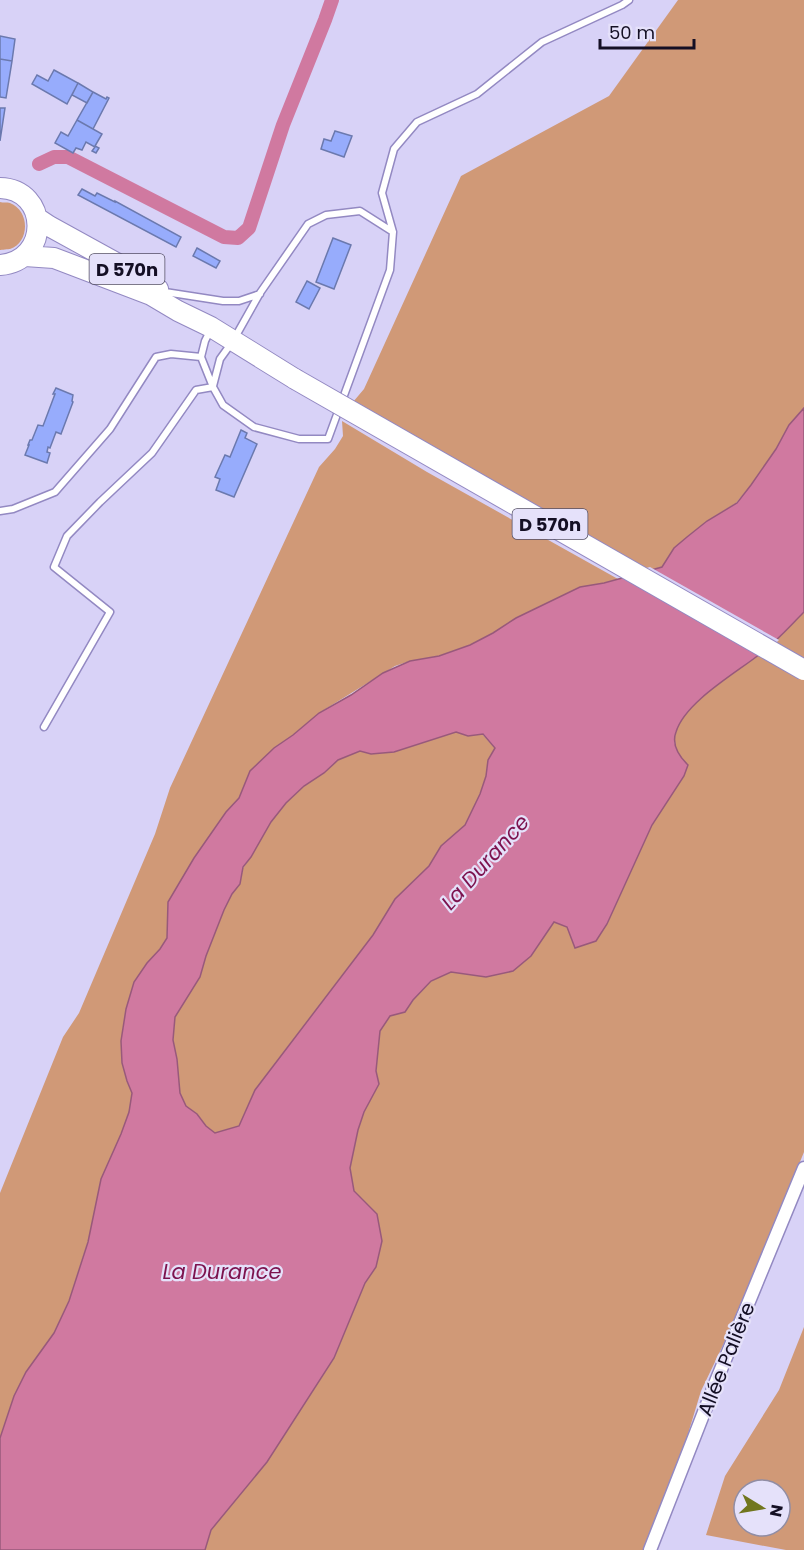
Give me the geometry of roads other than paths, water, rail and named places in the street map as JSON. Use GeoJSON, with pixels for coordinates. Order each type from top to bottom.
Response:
{"type":"FeatureCollection","features":[{"type":"Feature","properties":{"kind":"main road"},"geometry":{"type":"LineString","coordinates":[[0,188],[15,191],[25,198],[33,207],[38,228],[32,248],[25,256],[14,262],[0,265]]}},
{"type":"Feature","properties":{"kind":"main road","name":"D 570n"},"geometry":{"type":"LineString","coordinates":[[37,218],[165,292],[211,327],[295,379],[804,669]]}},
{"type":"Feature","properties":{"kind":"main road","name":"D 570n"},"geometry":{"type":"LineString","coordinates":[[25,256],[54,258],[112,280],[151,295],[211,327]]}},
{"type":"Feature","properties":{"kind":"street","name":"Allée Palière"},"geometry":{"type":"LineString","coordinates":[[650,1550],[804,1168]]}},
{"type":"Feature","properties":{"kind":"lane"},"geometry":{"type":"LineString","coordinates":[[211,327],[201,357],[223,405],[254,427],[299,439],[328,439],[390,270],[393,232],[382,193],[394,149],[417,122],[477,94],[542,42],[629,0]]}},
{"type":"Feature","properties":{"kind":"lane"},"geometry":{"type":"LineString","coordinates":[[213,387],[220,359],[260,294],[308,224],[326,215],[360,211],[393,232]]}},
{"type":"Feature","properties":{"kind":"lane"},"geometry":{"type":"LineString","coordinates":[[165,292],[223,301],[239,301],[260,294]]}},
{"type":"Feature","properties":{"kind":"lane"},"geometry":{"type":"LineString","coordinates":[[0,511],[56,492],[111,429],[156,357],[171,354],[201,357]]}},
{"type":"Feature","properties":{"kind":"lane"},"geometry":{"type":"LineString","coordinates":[[44,727],[110,612],[54,567],[67,536],[152,453],[196,390],[213,387]]}},
{"type":"Feature","properties":{"kind":"water","name":"La Durance"},"geometry":{"type":"Polygon","coordinates":[[[804,408],[804,612],[766,649],[700,699],[681,721],[674,741],[679,754],[688,765],[684,776],[652,825],[607,924],[596,941],[575,948],[567,927],[554,922],[531,956],[513,971],[486,977],[451,972],[431,981],[405,1012],[390,1016],[380,1031],[376,1071],[379,1084],[364,1112],[350,1168],[354,1191],[377,1214],[382,1241],[376,1267],[365,1283],[334,1358],[267,1462],[211,1530],[205,1550],[0,1550],[0,1438],[14,1396],[26,1372],[54,1333],[69,1301],[88,1242],[101,1179],[129,1112],[132,1093],[122,1063],[121,1041],[126,1009],[134,982],[167,938],[168,902],[194,858],[226,812],[239,798],[250,771],[274,748],[319,713],[383,673],[410,661],[439,656],[470,645],[516,618],[580,587],[604,583],[662,567],[674,548],[707,521],[737,503],[776,449],[789,425],[804,408]],[[456,732],[394,752],[371,754],[360,751],[338,760],[324,773],[304,786],[271,822],[243,867],[240,884],[224,910],[200,977],[175,1017],[173,1040],[180,1093],[186,1106],[215,1133],[239,1126],[255,1090],[373,935],[395,899],[429,866],[441,846],[465,825],[480,794],[488,760],[495,748],[483,734],[468,736],[456,732]]]}},
{"type":"Feature","properties":{"kind":"waterway"},"geometry":{"type":"LineString","coordinates":[[39,164],[54,157],[68,157],[224,237],[238,238],[249,228],[283,125],[332,0]]}}]}
